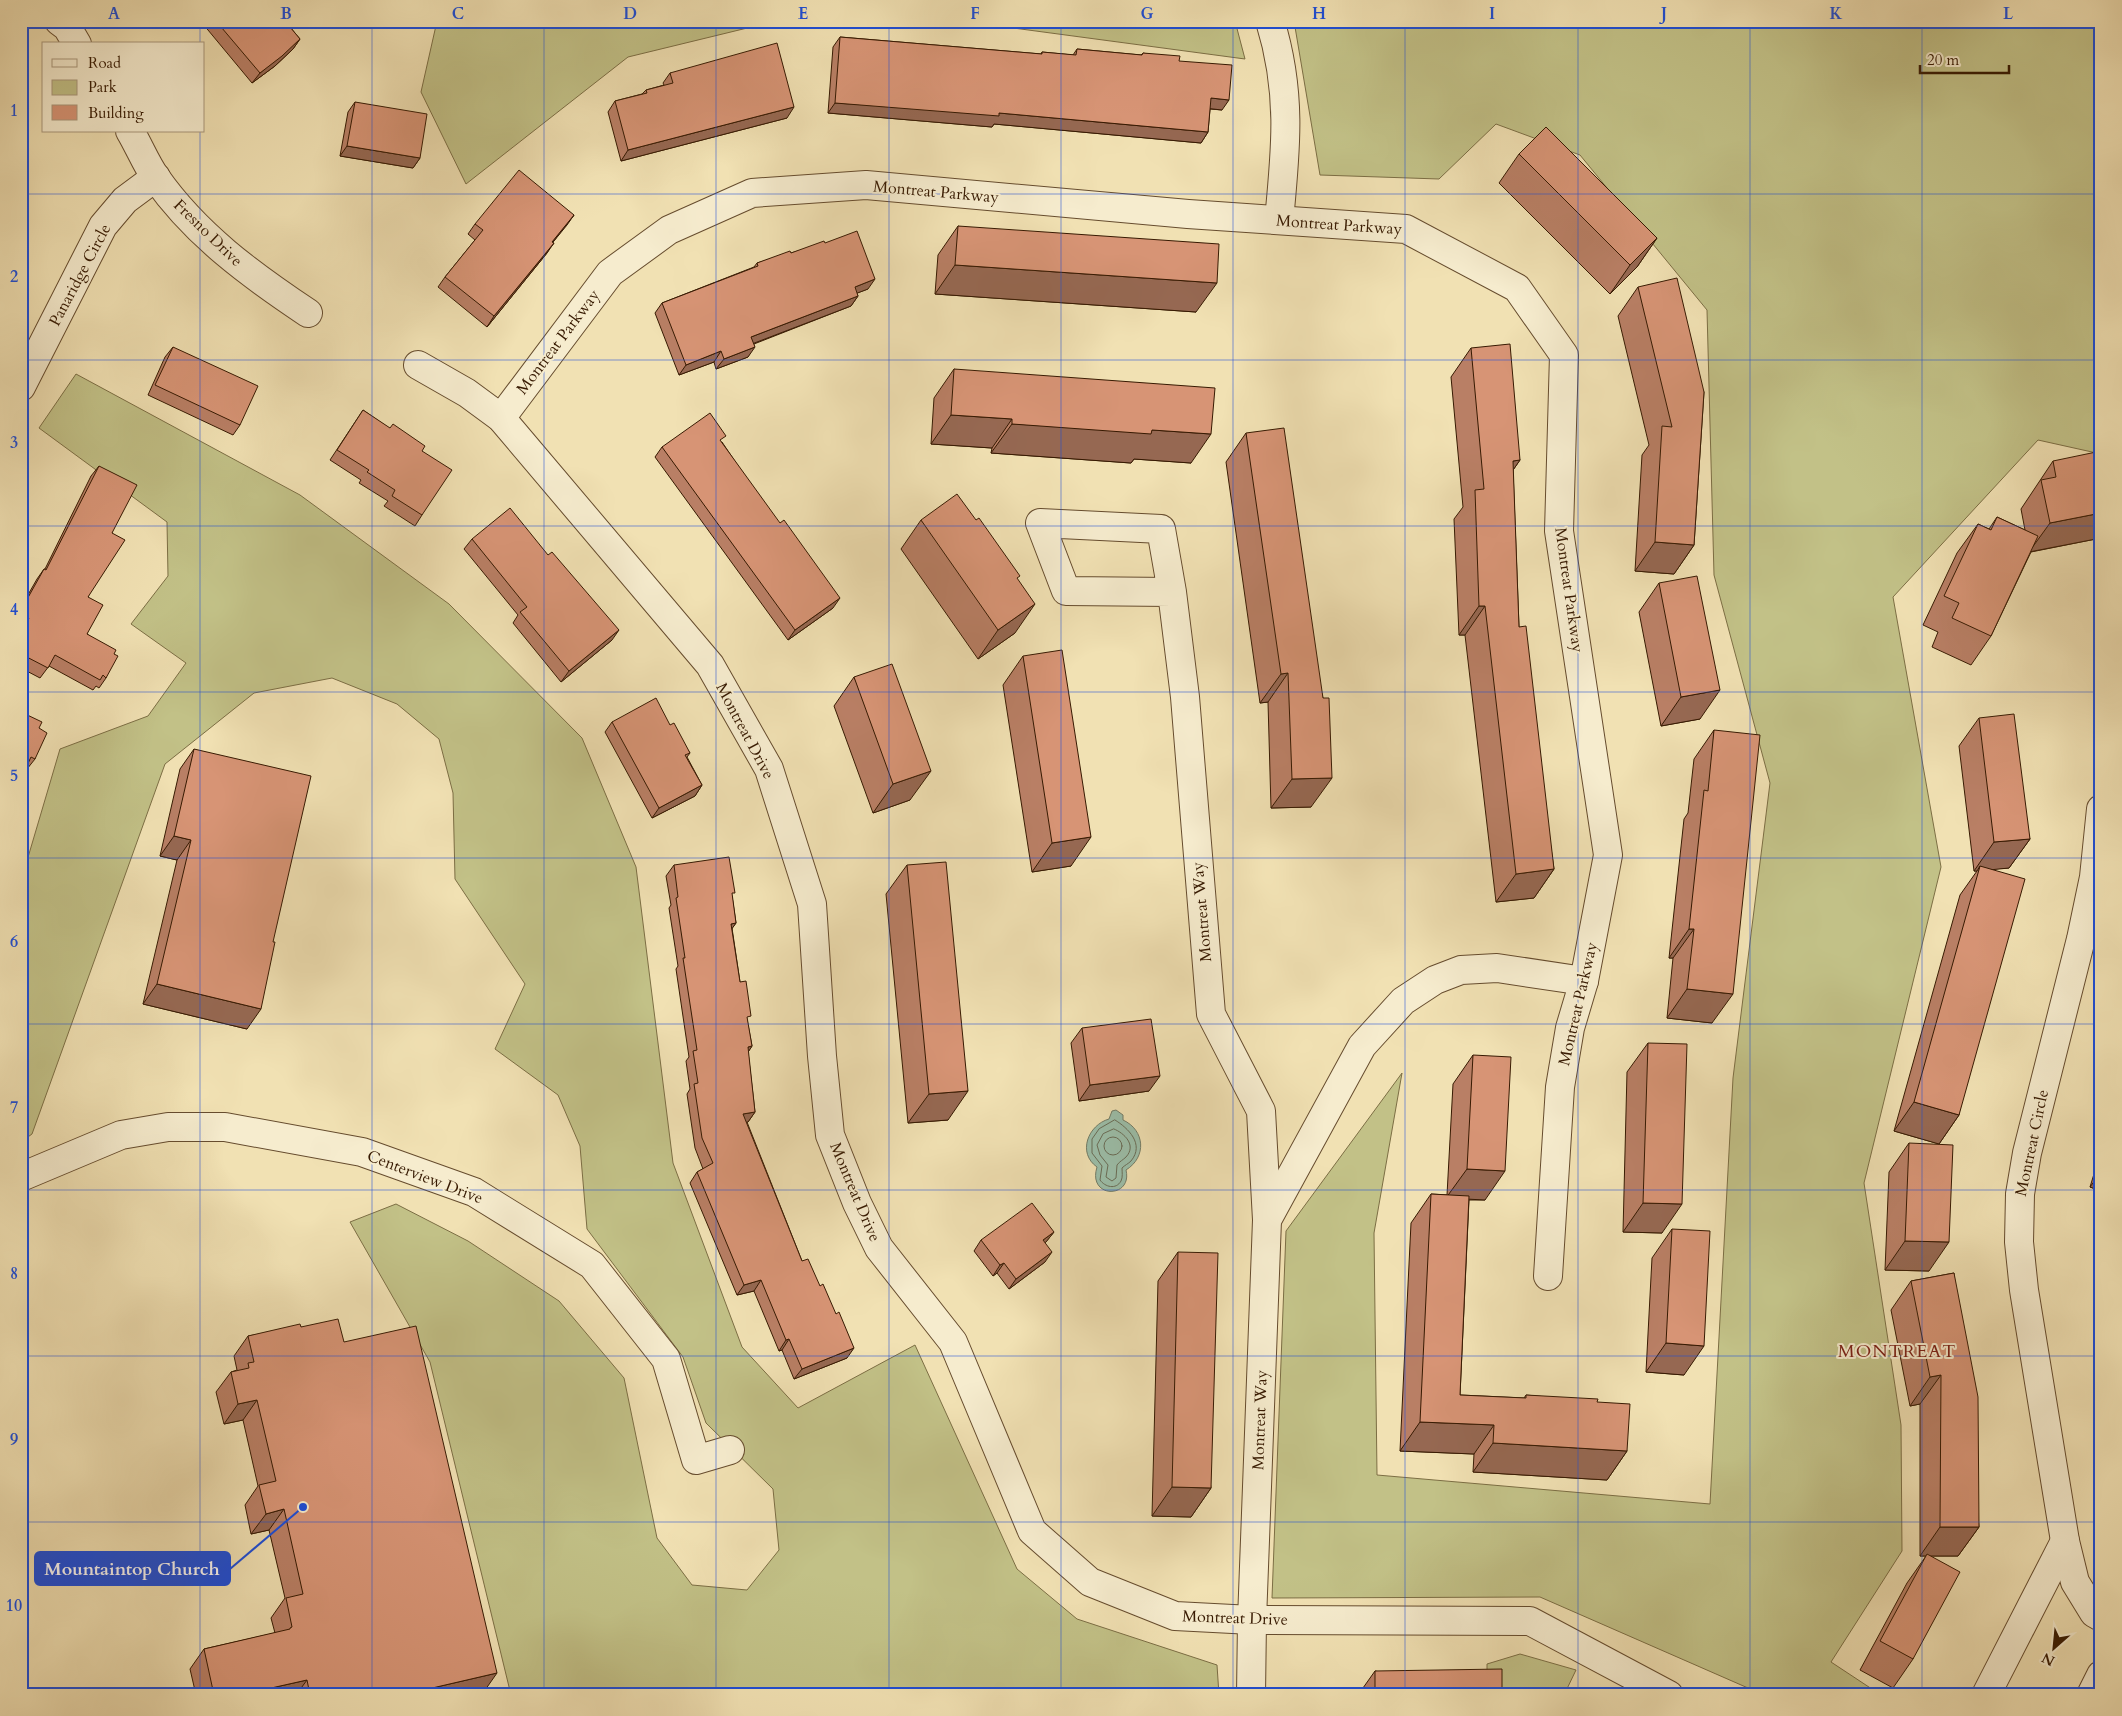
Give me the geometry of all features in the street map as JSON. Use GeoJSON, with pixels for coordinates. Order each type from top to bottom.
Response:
{"type":"FeatureCollection","features":[{"type":"Feature","properties":{"kind":"street"},"geometry":{"type":"LineString","coordinates":[[1270,21],[1277,42],[1286,103],[1286,153],[1279,220]]}},
{"type":"Feature","properties":{"kind":"street","name":"Fresno Drive"},"geometry":{"type":"LineString","coordinates":[[131,132],[156,177],[185,214],[221,250],[260,281],[308,313]]}},
{"type":"Feature","properties":{"kind":"street","name":"Panaridge Circle"},"geometry":{"type":"LineString","coordinates":[[21,387],[103,226],[125,200],[156,177]]}},
{"type":"Feature","properties":{"kind":"street","name":"Montreat Parkway"},"geometry":{"type":"LineString","coordinates":[[501,418],[610,273],[669,230],[752,193],[866,185],[1406,229],[1517,288],[1564,355],[1559,531],[1608,855],[1584,981],[1570,1028],[1560,1087],[1548,1276]]}},
{"type":"Feature","properties":{"kind":"street","name":"Montreat Drive"},"geometry":{"type":"LineString","coordinates":[[418,365],[467,393],[501,418],[710,665],[769,769],[812,904],[822,1056],[830,1135],[857,1203],[879,1248],[953,1342],[1032,1531],[1090,1582],[1175,1616],[1252,1620],[1530,1620],[1669,1695]]}},
{"type":"Feature","properties":{"kind":"street","name":"Montreat Way"},"geometry":{"type":"LineString","coordinates":[[1172,592],[1066,591],[1040,523],[1161,528],[1172,592],[1185,698],[1211,1014],[1261,1111],[1267,1220],[1252,1620],[1251,1695]]}},
{"type":"Feature","properties":{"kind":"street","name":"Montreat Circle"},"geometry":{"type":"LineString","coordinates":[[2101,809],[2091,894],[2027,1152],[2020,1194],[2019,1242],[2024,1290],[2065,1541],[2075,1582],[2094,1613],[2101,1617]]}},
{"type":"Feature","properties":{"kind":"street","name":"Montreat Way"},"geometry":{"type":"LineString","coordinates":[[1267,1220],[1362,1046],[1403,1001],[1435,980],[1461,970],[1497,968],[1584,981]]}},
{"type":"Feature","properties":{"kind":"street","name":"Centerview Drive"},"geometry":{"type":"LineString","coordinates":[[21,1177],[121,1135],[168,1127],[225,1127],[362,1152],[474,1192],[592,1265],[666,1359],[696,1460],[730,1450]]}},
{"type":"Feature","properties":{"kind":"street"},"geometry":{"type":"LineString","coordinates":[[1986,1695],[2065,1541]]}},
{"type":"Feature","properties":{"kind":"street"},"geometry":{"type":"LineString","coordinates":[[2091,1695],[2101,1676]]}},
{"type":"Feature","properties":{"kind":"green space"},"geometry":{"type":"Polygon","coordinates":[[[437,21],[776,21],[628,57],[466,184],[421,92],[437,21]]]}},
{"type":"Feature","properties":{"kind":"green space"},"geometry":{"type":"Polygon","coordinates":[[[961,21],[1235,21],[1245,59],[961,21]]]}},
{"type":"Feature","properties":{"kind":"green space"},"geometry":{"type":"Polygon","coordinates":[[[1294,21],[2101,21],[2101,454],[2038,440],[1893,597],[1941,867],[1864,1183],[1901,1425],[1902,1551],[1831,1662],[1881,1695],[1764,1695],[1540,1597],[1272,1598],[1286,1231],[1402,1073],[1374,1233],[1377,1475],[1710,1504],[1733,1078],[1770,783],[1714,575],[1707,310],[1580,155],[1496,124],[1439,179],[1320,175],[1294,21]]]}},
{"type":"Feature","properties":{"kind":"green space"},"geometry":{"type":"Polygon","coordinates":[[[76,374],[300,495],[449,604],[582,738],[636,867],[673,1163],[742,1347],[798,1408],[915,1345],[1017,1569],[1077,1619],[1217,1665],[1219,1695],[511,1695],[430,1362],[350,1222],[396,1204],[468,1241],[559,1301],[624,1378],[657,1538],[692,1585],[747,1590],[779,1550],[773,1489],[706,1423],[683,1357],[587,1229],[580,1146],[558,1095],[495,1049],[525,984],[455,879],[453,793],[439,739],[397,704],[332,678],[254,693],[165,764],[32,1134],[21,1142],[21,881],[60,749],[148,716],[186,663],[131,624],[168,576],[167,522],[39,428],[76,374]]]}},
{"type":"Feature","properties":{"kind":"green space"},"geometry":{"type":"Polygon","coordinates":[[[1520,1654],[1576,1670],[1564,1695],[1487,1695],[1487,1664],[1520,1654]]]}},
{"type":"Feature","properties":{"kind":"water"},"geometry":{"type":"Polygon","coordinates":[[[1116,1110],[1123,1115],[1123,1120],[1136,1130],[1141,1144],[1140,1151],[1133,1165],[1126,1170],[1126,1180],[1123,1186],[1117,1190],[1110,1191],[1104,1190],[1098,1185],[1096,1178],[1097,1167],[1087,1154],[1086,1147],[1095,1127],[1109,1119],[1112,1111],[1116,1110]]]}},
{"type":"Feature","properties":{"kind":"building"},"geometry":{"type":"Polygon","coordinates":[[[216,21],[285,21],[300,39],[260,73],[216,21]]]}},
{"type":"Feature","properties":{"kind":"building"},"geometry":{"type":"Polygon","coordinates":[[[840,37],[1042,54],[1042,52],[1076,55],[1077,49],[1142,55],[1143,53],[1180,56],[1179,61],[1232,65],[1229,100],[1211,98],[1208,132],[999,113],[999,116],[835,103],[840,37]]]}},
{"type":"Feature","properties":{"kind":"building"},"geometry":{"type":"Polygon","coordinates":[[[777,43],[794,107],[628,150],[615,101],[647,93],[646,90],[673,83],[670,73],[777,43]]]}},
{"type":"Feature","properties":{"kind":"building"},"geometry":{"type":"Polygon","coordinates":[[[355,102],[427,114],[420,158],[347,146],[355,102]]]}},
{"type":"Feature","properties":{"kind":"building"},"geometry":{"type":"Polygon","coordinates":[[[1546,127],[1657,238],[1630,265],[1519,154],[1546,127]]]}},
{"type":"Feature","properties":{"kind":"building"},"geometry":{"type":"Polygon","coordinates":[[[519,170],[574,215],[552,242],[554,243],[494,316],[445,277],[483,230],[475,224],[519,170]]]}},
{"type":"Feature","properties":{"kind":"building"},"geometry":{"type":"Polygon","coordinates":[[[958,226],[1219,244],[1217,283],[955,265],[958,226]]]}},
{"type":"Feature","properties":{"kind":"building"},"geometry":{"type":"Polygon","coordinates":[[[857,231],[875,279],[855,287],[858,296],[751,337],[755,347],[724,359],[721,351],[686,365],[662,303],[758,266],[757,263],[824,241],[825,243],[857,231]]]}},
{"type":"Feature","properties":{"kind":"building"},"geometry":{"type":"Polygon","coordinates":[[[1677,278],[1704,392],[1694,545],[1655,542],[1662,426],[1672,427],[1638,287],[1677,278]]]}},
{"type":"Feature","properties":{"kind":"building"},"geometry":{"type":"Polygon","coordinates":[[[1510,344],[1520,460],[1513,461],[1519,627],[1526,626],[1554,869],[1516,874],[1485,606],[1479,606],[1475,490],[1484,489],[1471,348],[1510,344]]]}},
{"type":"Feature","properties":{"kind":"building"},"geometry":{"type":"Polygon","coordinates":[[[173,347],[258,386],[240,425],[155,385],[173,347]]]}},
{"type":"Feature","properties":{"kind":"building"},"geometry":{"type":"Polygon","coordinates":[[[954,369],[1215,388],[1211,434],[1152,430],[1151,434],[1012,424],[1012,419],[951,415],[954,369]]]}},
{"type":"Feature","properties":{"kind":"building"},"geometry":{"type":"Polygon","coordinates":[[[363,410],[390,428],[393,424],[425,446],[422,451],[452,470],[422,515],[392,496],[395,490],[367,472],[369,470],[337,450],[363,410]]]}},
{"type":"Feature","properties":{"kind":"building"},"geometry":{"type":"Polygon","coordinates":[[[710,413],[726,436],[720,440],[780,523],[784,520],[840,598],[795,630],[662,447],[710,413]]]}},
{"type":"Feature","properties":{"kind":"building"},"geometry":{"type":"Polygon","coordinates":[[[1284,428],[1323,698],[1329,698],[1332,778],[1292,779],[1288,673],[1281,674],[1246,433],[1284,428]]]}},
{"type":"Feature","properties":{"kind":"building"},"geometry":{"type":"Polygon","coordinates":[[[2101,451],[2101,513],[2050,523],[2041,480],[2056,477],[2053,461],[2101,451]]]}},
{"type":"Feature","properties":{"kind":"building"},"geometry":{"type":"Polygon","coordinates":[[[99,466],[137,485],[112,533],[125,540],[88,597],[103,605],[87,634],[116,650],[114,654],[118,656],[106,678],[103,675],[100,680],[55,655],[48,668],[21,654],[21,632],[29,618],[21,614],[21,610],[44,569],[46,570],[99,466]]]}},
{"type":"Feature","properties":{"kind":"building"},"geometry":{"type":"Polygon","coordinates":[[[957,494],[976,520],[979,518],[1020,576],[1017,578],[1035,604],[998,630],[921,520],[957,494]]]}},
{"type":"Feature","properties":{"kind":"building"},"geometry":{"type":"Polygon","coordinates":[[[510,508],[548,555],[552,552],[619,630],[569,671],[520,612],[527,607],[472,539],[510,508]]]}},
{"type":"Feature","properties":{"kind":"building"},"geometry":{"type":"Polygon","coordinates":[[[1997,517],[2038,536],[1991,636],[1952,618],[1959,603],[1944,596],[1978,524],[1991,530],[1997,517]]]}},
{"type":"Feature","properties":{"kind":"building"},"geometry":{"type":"Polygon","coordinates":[[[1697,576],[1720,690],[1681,697],[1659,583],[1697,576]]]}},
{"type":"Feature","properties":{"kind":"building"},"geometry":{"type":"Polygon","coordinates":[[[1062,650],[1091,837],[1052,843],[1023,656],[1062,650]]]}},
{"type":"Feature","properties":{"kind":"building"},"geometry":{"type":"Polygon","coordinates":[[[892,664],[931,771],[893,784],[854,677],[892,664]]]}},
{"type":"Feature","properties":{"kind":"building"},"geometry":{"type":"Polygon","coordinates":[[[656,698],[670,725],[674,723],[690,753],[685,755],[702,785],[659,808],[612,722],[656,698]]]}},
{"type":"Feature","properties":{"kind":"building"},"geometry":{"type":"Polygon","coordinates":[[[21,712],[42,722],[39,728],[47,733],[35,759],[31,757],[24,772],[21,771],[21,712]]]}},
{"type":"Feature","properties":{"kind":"building"},"geometry":{"type":"Polygon","coordinates":[[[2014,714],[2030,839],[1994,842],[1979,718],[2014,714]]]}},
{"type":"Feature","properties":{"kind":"building"},"geometry":{"type":"Polygon","coordinates":[[[1714,730],[1760,735],[1733,994],[1687,989],[1694,929],[1689,929],[1704,790],[1708,791],[1714,730]]]}},
{"type":"Feature","properties":{"kind":"building"},"geometry":{"type":"Polygon","coordinates":[[[194,749],[311,776],[273,942],[275,942],[261,1009],[157,984],[191,840],[174,836],[194,749]]]}},
{"type":"Feature","properties":{"kind":"building"},"geometry":{"type":"Polygon","coordinates":[[[729,857],[735,893],[732,893],[736,923],[731,924],[740,982],[746,981],[751,1016],[747,1017],[752,1046],[748,1047],[755,1112],[743,1114],[802,1261],[808,1259],[820,1286],[823,1284],[836,1314],[839,1312],[854,1348],[802,1369],[789,1339],[786,1340],[761,1280],[744,1285],[697,1172],[713,1163],[702,1138],[694,1084],[698,1083],[693,1051],[697,1050],[683,958],[685,958],[676,898],[678,897],[674,865],[729,857]]]}},
{"type":"Feature","properties":{"kind":"building"},"geometry":{"type":"Polygon","coordinates":[[[946,862],[968,1091],[929,1094],[907,865],[946,862]]]}},
{"type":"Feature","properties":{"kind":"building"},"geometry":{"type":"Polygon","coordinates":[[[1980,866],[2025,879],[1959,1115],[1914,1102],[1980,866]]]}},
{"type":"Feature","properties":{"kind":"building"},"geometry":{"type":"Polygon","coordinates":[[[1151,1019],[1160,1076],[1090,1085],[1082,1028],[1151,1019]]]}},
{"type":"Feature","properties":{"kind":"building"},"geometry":{"type":"Polygon","coordinates":[[[1648,1043],[1687,1044],[1682,1204],[1643,1203],[1648,1043]]]}},
{"type":"Feature","properties":{"kind":"building"},"geometry":{"type":"Polygon","coordinates":[[[1473,1055],[1511,1057],[1505,1171],[1467,1169],[1473,1055]]]}},
{"type":"Feature","properties":{"kind":"building"},"geometry":{"type":"Polygon","coordinates":[[[1909,1143],[1953,1145],[1949,1242],[1905,1241],[1909,1143]]]}},
{"type":"Feature","properties":{"kind":"building"},"geometry":{"type":"Polygon","coordinates":[[[1431,1194],[1469,1196],[1460,1395],[1526,1398],[1526,1395],[1598,1399],[1597,1402],[1630,1404],[1627,1451],[1493,1443],[1494,1425],[1420,1422],[1431,1194]]]}},
{"type":"Feature","properties":{"kind":"building"},"geometry":{"type":"Polygon","coordinates":[[[1032,1203],[1054,1232],[1043,1240],[1052,1252],[1016,1279],[1004,1263],[1000,1265],[981,1240],[1032,1203]]]}},
{"type":"Feature","properties":{"kind":"building"},"geometry":{"type":"Polygon","coordinates":[[[1672,1229],[1710,1231],[1704,1346],[1666,1343],[1672,1229]]]}},
{"type":"Feature","properties":{"kind":"building"},"geometry":{"type":"Polygon","coordinates":[[[1178,1252],[1218,1253],[1211,1488],[1172,1487],[1178,1252]]]}},
{"type":"Feature","properties":{"kind":"building"},"geometry":{"type":"Polygon","coordinates":[[[1954,1273],[1978,1397],[1979,1527],[1940,1527],[1941,1375],[1930,1377],[1911,1281],[1954,1273]]]}},
{"type":"Feature","properties":{"kind":"building"},"geometry":{"type":"Polygon","coordinates":[[[338,1319],[344,1342],[416,1326],[497,1673],[402,1695],[310,1695],[307,1680],[240,1695],[214,1695],[204,1649],[290,1629],[292,1627],[286,1598],[303,1594],[284,1509],[266,1514],[259,1485],[276,1481],[257,1400],[238,1404],[231,1372],[249,1368],[248,1363],[254,1362],[248,1336],[300,1324],[301,1327],[338,1319]]]}},
{"type":"Feature","properties":{"kind":"building"},"geometry":{"type":"Polygon","coordinates":[[[1927,1554],[1960,1572],[1913,1659],[1880,1641],[1927,1554]]]}},
{"type":"Feature","properties":{"kind":"building"},"geometry":{"type":"Polygon","coordinates":[[[1502,1669],[1502,1695],[1375,1695],[1375,1671],[1502,1669]]]}},
{"type":"Feature","properties":{"kind":"building"},"geometry":{"type":"Polygon","coordinates":[[[1586,1691],[1592,1695],[1584,1695],[1586,1691]]]}},
{"type":"Feature","properties":{"kind":"place","name":"Mountaintop Church"},"geometry":{"type":"Point","coordinates":[303,1507]}},
{"type":"Feature","properties":{"kind":"district","name":"MONTREAT"},"geometry":{"type":"Point","coordinates":[1897,1351]}}]}
